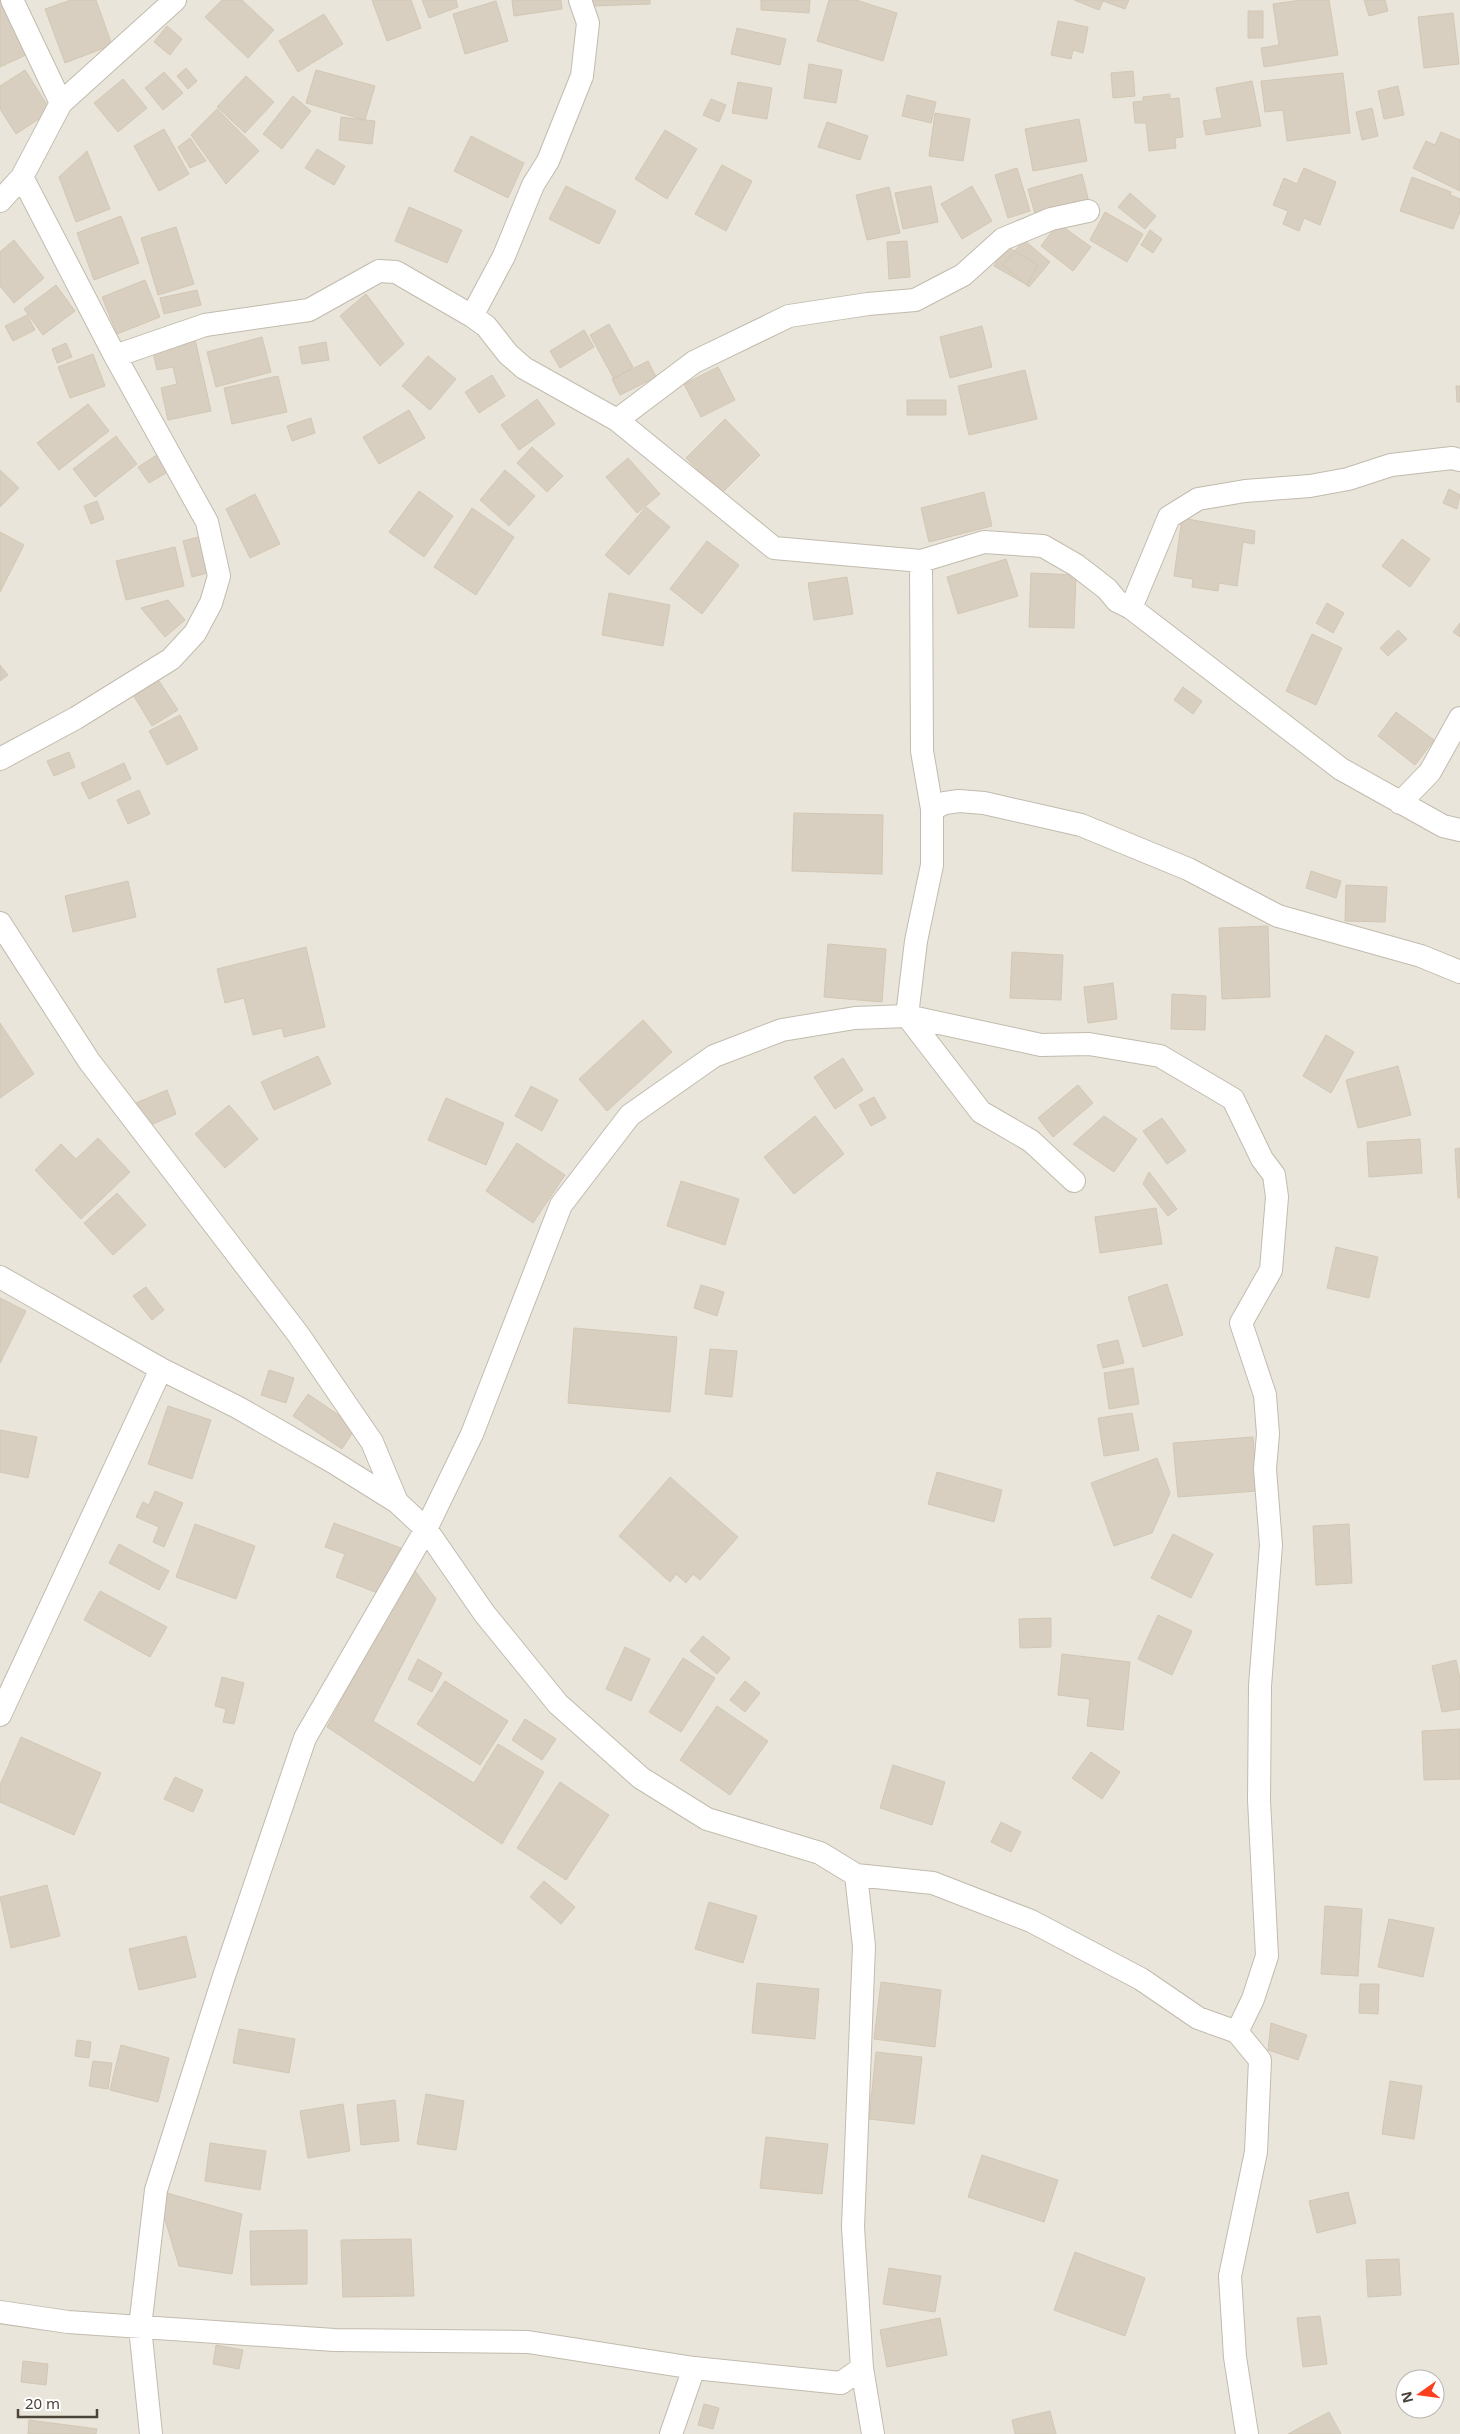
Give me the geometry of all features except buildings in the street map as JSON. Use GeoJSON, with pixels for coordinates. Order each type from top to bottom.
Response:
{"type":"FeatureCollection","features":[{"type":"Feature","properties":{"kind":"street"},"geometry":{"type":"LineString","coordinates":[[12,0],[61,103]]}},
{"type":"Feature","properties":{"kind":"street"},"geometry":{"type":"LineString","coordinates":[[0,202],[22,177],[61,103],[175,0]]}},
{"type":"Feature","properties":{"kind":"street"},"geometry":{"type":"LineString","coordinates":[[472,316],[504,256],[533,185],[548,161],[582,76],[588,23],[580,0]]}},
{"type":"Feature","properties":{"kind":"street"},"geometry":{"type":"LineString","coordinates":[[0,758],[76,718],[171,659],[195,633],[211,603],[219,576],[207,522],[115,356],[22,177]]}},
{"type":"Feature","properties":{"kind":"street"},"geometry":{"type":"LineString","coordinates":[[617,420],[694,362],[789,316],[868,304],[915,300],[963,275],[1003,239],[1052,218],[1088,211]]}},
{"type":"Feature","properties":{"kind":"street"},"geometry":{"type":"LineString","coordinates":[[115,356],[205,325],[309,310],[379,271],[396,272],[486,326],[508,354],[524,368],[617,420],[774,548],[921,561],[984,542],[1042,546],[1076,565],[1107,589],[1117,601],[1131,608],[1341,769],[1443,826],[1460,830]]}},
{"type":"Feature","properties":{"kind":"street"},"geometry":{"type":"LineString","coordinates":[[1131,608],[1169,517],[1198,499],[1244,491],[1310,486],[1348,479],[1391,465],[1452,458],[1460,460]]}},
{"type":"Feature","properties":{"kind":"street"},"geometry":{"type":"LineString","coordinates":[[921,561],[922,751],[932,809],[932,865],[916,941],[907,1016],[981,1112],[1031,1141],[1074,1181]]}},
{"type":"Feature","properties":{"kind":"street"},"geometry":{"type":"LineString","coordinates":[[1400,803],[1430,772],[1460,718]]}},
{"type":"Feature","properties":{"kind":"street"},"geometry":{"type":"LineString","coordinates":[[932,809],[945,803],[959,801],[984,803],[1081,825],[1188,869],[1278,916],[1421,956],[1460,972]]}},
{"type":"Feature","properties":{"kind":"street"},"geometry":{"type":"LineString","coordinates":[[0,923],[89,1061],[298,1334],[372,1442],[397,1502]]}},
{"type":"Feature","properties":{"kind":"street"},"geometry":{"type":"LineString","coordinates":[[151,2434],[140,2327],[156,2190],[224,1976],[306,1738],[426,1529],[472,1434],[561,1205],[630,1115],[714,1056],[782,1030],[855,1018],[907,1016],[1041,1045],[1089,1044],[1160,1056],[1233,1099],[1262,1159],[1274,1176],[1277,1197],[1271,1270],[1241,1323],[1265,1395],[1268,1434],[1265,1469],[1270,1545],[1260,1686],[1259,1790],[1267,1956],[1253,1999],[1237,2032]]}},
{"type":"Feature","properties":{"kind":"street"},"geometry":{"type":"LineString","coordinates":[[0,1277],[161,1369],[333,1462],[397,1502],[426,1529],[484,1613],[558,1704],[640,1778],[707,1819],[820,1853],[856,1875],[933,1884],[1031,1921],[1141,1980],[1198,2018],[1237,2032],[1260,2060],[1256,2152],[1230,2276],[1235,2357],[1247,2434]]}},
{"type":"Feature","properties":{"kind":"street"},"geometry":{"type":"LineString","coordinates":[[0,1715],[161,1369]]}},
{"type":"Feature","properties":{"kind":"street"},"geometry":{"type":"LineString","coordinates":[[856,1875],[864,1946],[853,2227],[862,2368],[873,2434]]}},
{"type":"Feature","properties":{"kind":"street"},"geometry":{"type":"LineString","coordinates":[[0,2312],[68,2322],[334,2340],[528,2342],[694,2368],[841,2383],[862,2368]]}},
{"type":"Feature","properties":{"kind":"street"},"geometry":{"type":"LineString","coordinates":[[672,2434],[694,2368]]}},
{"type":"Feature","properties":{"kind":"shaded area"},"geometry":{"type":"Polygon","coordinates":[[[0,0],[1460,0],[1460,2434],[0,2434],[0,0]]]}}]}
